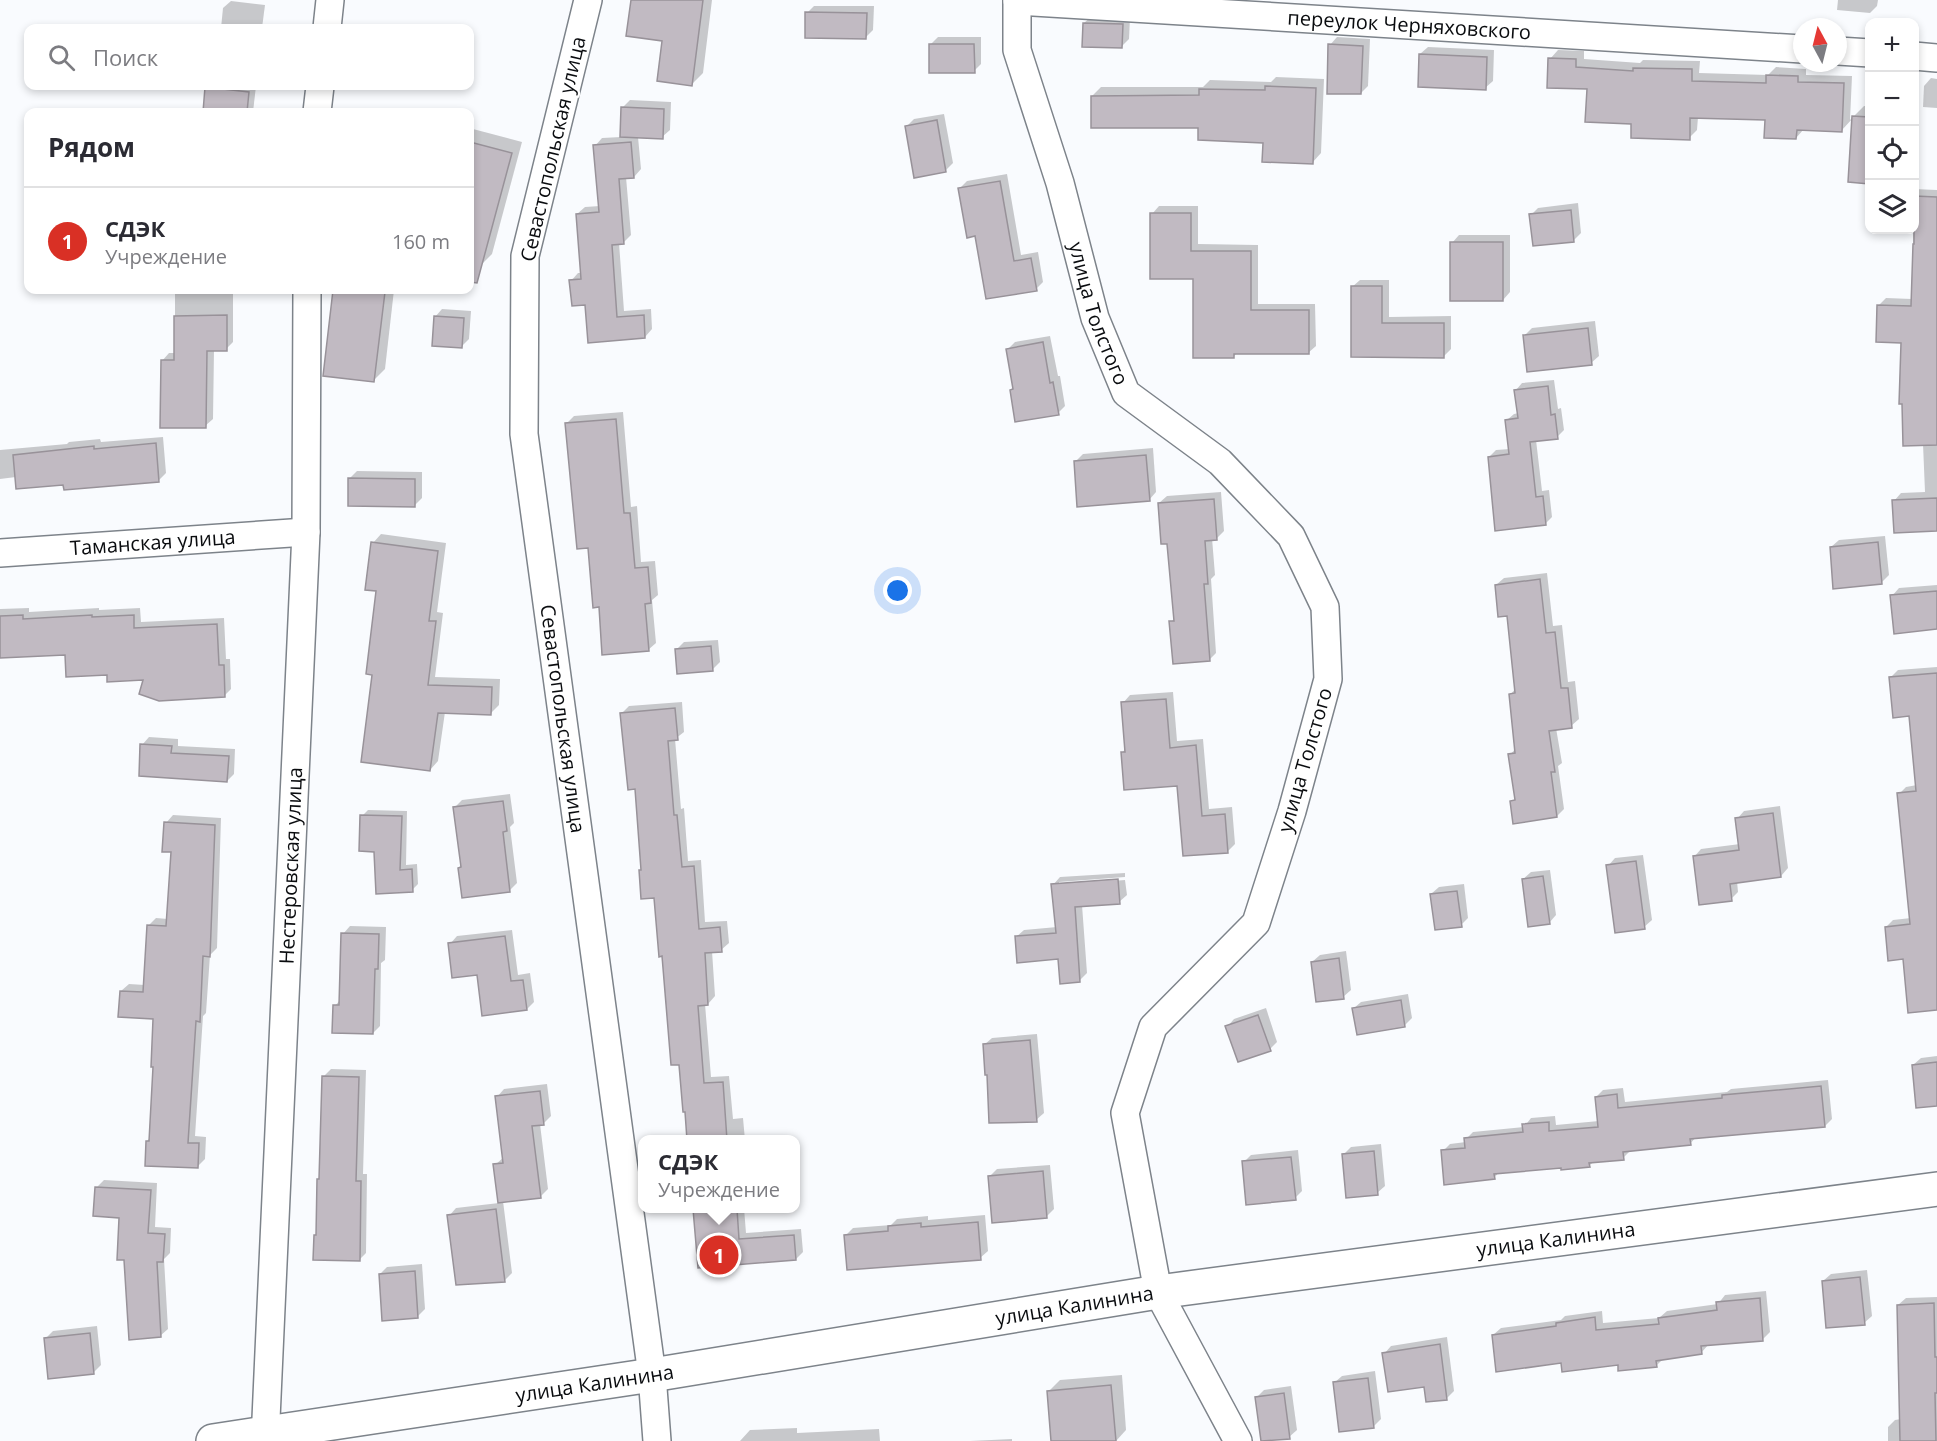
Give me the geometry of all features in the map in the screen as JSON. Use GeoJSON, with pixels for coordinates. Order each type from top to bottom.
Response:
{"type":"FeatureCollection","features":[{"type":"Feature","properties":{"kind":"main road","name":"улица Калинина"},"geometry":{"type":"LineString","coordinates":[[213,1441],[266,1437],[1158,1292],[1937,1189]]}},
{"type":"Feature","properties":{"kind":"street"},"geometry":{"type":"LineString","coordinates":[[327,24],[330,0]]}},
{"type":"Feature","properties":{"kind":"street","name":"Севастопольская улица"},"geometry":{"type":"LineString","coordinates":[[588,0],[525,256],[524,434],[652,1376],[657,1441]]}},
{"type":"Feature","properties":{"kind":"street","name":"переулок Черняховского"},"geometry":{"type":"LineString","coordinates":[[1017,0],[1793,48]]}},
{"type":"Feature","properties":{"kind":"street","name":"улица Толстого"},"geometry":{"type":"LineString","coordinates":[[1017,0],[1017,50],[1060,183],[1095,318],[1126,393],[1220,462],[1291,536],[1325,607],[1328,679],[1292,811],[1256,923],[1153,1027],[1125,1113],[1158,1292],[1238,1441]]}},
{"type":"Feature","properties":{"kind":"street"},"geometry":{"type":"LineString","coordinates":[[1847,52],[1865,53]]}},
{"type":"Feature","properties":{"kind":"street"},"geometry":{"type":"LineString","coordinates":[[1919,56],[1937,57]]}},
{"type":"Feature","properties":{"kind":"street"},"geometry":{"type":"LineString","coordinates":[[317,108],[320,90]]}},
{"type":"Feature","properties":{"kind":"street","name":"Нестеровская улица"},"geometry":{"type":"LineString","coordinates":[[266,1437],[306,532],[308,294]]}},
{"type":"Feature","properties":{"kind":"street","name":"Таманская улица"},"geometry":{"type":"LineString","coordinates":[[0,554],[306,532]]}},
{"type":"Feature","properties":{"kind":"building"},"geometry":{"type":"Polygon","coordinates":[[[631,0],[703,0],[692,86],[657,81],[662,41],[626,36],[631,0]]]}},
{"type":"Feature","properties":{"kind":"building"},"geometry":{"type":"Polygon","coordinates":[[[805,12],[867,13],[866,39],[805,38],[805,12]]]}},
{"type":"Feature","properties":{"kind":"building"},"geometry":{"type":"Polygon","coordinates":[[[1083,23],[1123,24],[1122,48],[1082,47],[1083,23]]]}},
{"type":"Feature","properties":{"kind":"building"},"geometry":{"type":"Polygon","coordinates":[[[929,44],[974,44],[975,73],[929,73],[929,44]]]}},
{"type":"Feature","properties":{"kind":"building"},"geometry":{"type":"Polygon","coordinates":[[[1328,44],[1363,46],[1361,94],[1327,94],[1328,44]]]}},
{"type":"Feature","properties":{"kind":"building"},"geometry":{"type":"Polygon","coordinates":[[[1419,54],[1487,57],[1486,90],[1418,87],[1419,54]]]}},
{"type":"Feature","properties":{"kind":"building"},"geometry":{"type":"Polygon","coordinates":[[[1548,58],[1576,59],[1576,67],[1633,71],[1633,68],[1692,69],[1692,81],[1766,83],[1766,75],[1798,76],[1798,82],[1844,83],[1842,132],[1797,130],[1796,139],[1764,138],[1765,120],[1690,118],[1690,140],[1631,138],[1631,124],[1585,122],[1587,89],[1547,88],[1548,58]]]}},
{"type":"Feature","properties":{"kind":"building"},"geometry":{"type":"Polygon","coordinates":[[[1265,86],[1316,88],[1313,164],[1262,162],[1263,143],[1198,140],[1198,128],[1091,128],[1091,96],[1199,95],[1199,89],[1265,90],[1265,86]]]}},
{"type":"Feature","properties":{"kind":"building"},"geometry":{"type":"Polygon","coordinates":[[[205,90],[249,92],[247,108],[203,108],[205,90]]]}},
{"type":"Feature","properties":{"kind":"building"},"geometry":{"type":"Polygon","coordinates":[[[621,107],[664,109],[663,139],[620,137],[621,107]]]}},
{"type":"Feature","properties":{"kind":"building"},"geometry":{"type":"Polygon","coordinates":[[[1852,116],[1865,117],[1865,184],[1848,182],[1852,116]]]}},
{"type":"Feature","properties":{"kind":"building"},"geometry":{"type":"Polygon","coordinates":[[[937,120],[946,172],[914,178],[905,126],[937,120]]]}},
{"type":"Feature","properties":{"kind":"building"},"geometry":{"type":"Polygon","coordinates":[[[631,142],[634,178],[619,179],[624,244],[612,245],[617,317],[644,315],[645,338],[588,343],[585,305],[572,306],[569,280],[581,279],[576,214],[599,212],[593,145],[631,142]]]}},
{"type":"Feature","properties":{"kind":"building"},"geometry":{"type":"Polygon","coordinates":[[[474,143],[512,153],[477,283],[474,283],[474,143]]]}},
{"type":"Feature","properties":{"kind":"building"},"geometry":{"type":"Polygon","coordinates":[[[1000,181],[1014,261],[1031,258],[1037,291],[986,299],[975,236],[967,238],[958,188],[1000,181]]]}},
{"type":"Feature","properties":{"kind":"building"},"geometry":{"type":"Polygon","coordinates":[[[1919,196],[1937,197],[1937,445],[1903,446],[1902,404],[1899,404],[1901,343],[1876,342],[1877,305],[1911,306],[1914,234],[1919,234],[1919,196]]]}},
{"type":"Feature","properties":{"kind":"building"},"geometry":{"type":"Polygon","coordinates":[[[1571,210],[1574,242],[1533,246],[1529,214],[1571,210]]]}},
{"type":"Feature","properties":{"kind":"building"},"geometry":{"type":"Polygon","coordinates":[[[1150,213],[1191,213],[1191,251],[1251,251],[1251,310],[1309,310],[1309,354],[1234,354],[1234,358],[1193,358],[1193,279],[1150,279],[1150,213]]]}},
{"type":"Feature","properties":{"kind":"building"},"geometry":{"type":"Polygon","coordinates":[[[1450,242],[1503,242],[1503,301],[1450,301],[1450,242]]]}},
{"type":"Feature","properties":{"kind":"building"},"geometry":{"type":"Polygon","coordinates":[[[1351,286],[1382,286],[1382,323],[1444,323],[1444,358],[1351,357],[1351,286]]]}},
{"type":"Feature","properties":{"kind":"building"},"geometry":{"type":"Polygon","coordinates":[[[333,294],[385,294],[374,382],[323,376],[333,294]]]}},
{"type":"Feature","properties":{"kind":"building"},"geometry":{"type":"Polygon","coordinates":[[[227,315],[227,351],[207,351],[206,428],[160,428],[161,360],[174,360],[174,316],[227,315]]]}},
{"type":"Feature","properties":{"kind":"building"},"geometry":{"type":"Polygon","coordinates":[[[434,316],[464,318],[462,348],[432,346],[434,316]]]}},
{"type":"Feature","properties":{"kind":"building"},"geometry":{"type":"Polygon","coordinates":[[[1588,328],[1592,365],[1527,372],[1523,335],[1588,328]]]}},
{"type":"Feature","properties":{"kind":"building"},"geometry":{"type":"Polygon","coordinates":[[[1043,342],[1050,383],[1053,382],[1059,415],[1015,422],[1010,390],[1013,389],[1006,349],[1043,342]]]}},
{"type":"Feature","properties":{"kind":"building"},"geometry":{"type":"Polygon","coordinates":[[[1548,386],[1551,415],[1555,414],[1558,439],[1530,442],[1536,497],[1543,496],[1546,525],[1495,531],[1488,457],[1509,454],[1505,420],[1518,418],[1514,390],[1548,386]]]}},
{"type":"Feature","properties":{"kind":"building"},"geometry":{"type":"Polygon","coordinates":[[[616,419],[624,513],[630,513],[635,568],[648,567],[651,603],[645,604],[649,651],[602,655],[599,607],[593,608],[588,548],[577,549],[565,423],[616,419]]]}},
{"type":"Feature","properties":{"kind":"building"},"geometry":{"type":"Polygon","coordinates":[[[156,443],[159,482],[64,490],[63,485],[16,489],[13,455],[94,446],[94,449],[156,443]]]}},
{"type":"Feature","properties":{"kind":"building"},"geometry":{"type":"Polygon","coordinates":[[[1146,455],[1150,501],[1077,507],[1074,461],[1146,455]]]}},
{"type":"Feature","properties":{"kind":"building"},"geometry":{"type":"Polygon","coordinates":[[[348,478],[415,479],[415,507],[348,506],[348,478]]]}},
{"type":"Feature","properties":{"kind":"building"},"geometry":{"type":"Polygon","coordinates":[[[1937,498],[1937,531],[1894,533],[1892,500],[1937,498]]]}},
{"type":"Feature","properties":{"kind":"building"},"geometry":{"type":"Polygon","coordinates":[[[1214,499],[1217,540],[1205,541],[1208,584],[1204,584],[1210,661],[1173,664],[1169,621],[1174,621],[1167,544],[1161,544],[1158,503],[1214,499]]]}},
{"type":"Feature","properties":{"kind":"building"},"geometry":{"type":"Polygon","coordinates":[[[371,542],[438,551],[429,621],[436,621],[428,685],[492,687],[491,715],[438,713],[430,771],[361,762],[372,675],[366,674],[376,591],[365,590],[371,542]]]}},
{"type":"Feature","properties":{"kind":"building"},"geometry":{"type":"Polygon","coordinates":[[[1878,542],[1882,584],[1833,589],[1830,547],[1878,542]]]}},
{"type":"Feature","properties":{"kind":"building"},"geometry":{"type":"Polygon","coordinates":[[[1540,579],[1546,633],[1555,632],[1561,688],[1568,688],[1572,728],[1549,731],[1555,772],[1551,772],[1557,817],[1513,824],[1510,801],[1515,800],[1508,754],[1515,753],[1509,694],[1515,693],[1507,616],[1498,617],[1495,585],[1540,579]]]}},
{"type":"Feature","properties":{"kind":"building"},"geometry":{"type":"Polygon","coordinates":[[[1937,591],[1937,629],[1894,634],[1890,595],[1937,591]]]}},
{"type":"Feature","properties":{"kind":"building"},"geometry":{"type":"Polygon","coordinates":[[[23,615],[23,619],[134,615],[134,628],[217,624],[219,665],[224,665],[225,697],[159,701],[139,694],[143,680],[107,682],[107,675],[66,677],[65,655],[0,658],[0,616],[23,615]]]}},
{"type":"Feature","properties":{"kind":"building"},"geometry":{"type":"Polygon","coordinates":[[[711,646],[713,671],[677,674],[675,649],[711,646]]]}},
{"type":"Feature","properties":{"kind":"building"},"geometry":{"type":"Polygon","coordinates":[[[1937,673],[1937,1010],[1908,1013],[1903,959],[1888,961],[1885,927],[1910,924],[1897,793],[1916,791],[1909,716],[1893,718],[1889,677],[1937,673]]]}},
{"type":"Feature","properties":{"kind":"building"},"geometry":{"type":"Polygon","coordinates":[[[1166,699],[1170,748],[1196,745],[1202,816],[1225,814],[1228,853],[1183,856],[1177,786],[1124,790],[1121,752],[1125,752],[1121,702],[1166,699]]]}},
{"type":"Feature","properties":{"kind":"building"},"geometry":{"type":"Polygon","coordinates":[[[675,708],[678,740],[668,741],[674,815],[677,815],[682,867],[694,866],[699,929],[720,927],[722,952],[705,953],[708,1005],[698,1006],[704,1083],[723,1082],[727,1135],[687,1135],[679,1065],[671,1065],[662,956],[659,957],[654,898],[641,899],[635,789],[628,790],[620,713],[675,708]]]}},
{"type":"Feature","properties":{"kind":"building"},"geometry":{"type":"Polygon","coordinates":[[[140,744],[172,746],[171,753],[229,756],[227,782],[139,776],[140,744]]]}},
{"type":"Feature","properties":{"kind":"building"},"geometry":{"type":"Polygon","coordinates":[[[503,801],[507,831],[503,832],[510,892],[462,898],[458,868],[461,867],[453,807],[503,801]]]}},
{"type":"Feature","properties":{"kind":"building"},"geometry":{"type":"Polygon","coordinates":[[[1773,813],[1781,877],[1730,884],[1732,901],[1699,905],[1693,856],[1739,850],[1735,818],[1773,813]]]}},
{"type":"Feature","properties":{"kind":"building"},"geometry":{"type":"Polygon","coordinates":[[[360,815],[402,816],[400,870],[412,869],[413,892],[376,894],[374,852],[359,851],[360,815]]]}},
{"type":"Feature","properties":{"kind":"building"},"geometry":{"type":"Polygon","coordinates":[[[164,822],[215,825],[210,957],[203,956],[200,1022],[196,1021],[188,1143],[199,1143],[198,1168],[145,1166],[146,1141],[149,1141],[153,1019],[118,1017],[120,991],[143,992],[147,925],[166,926],[171,852],[162,852],[164,822]]]}},
{"type":"Feature","properties":{"kind":"building"},"geometry":{"type":"Polygon","coordinates":[[[1636,861],[1645,929],[1615,933],[1606,865],[1636,861]]]}},
{"type":"Feature","properties":{"kind":"building"},"geometry":{"type":"Polygon","coordinates":[[[1543,876],[1550,924],[1528,927],[1522,879],[1543,876]]]}},
{"type":"Feature","properties":{"kind":"building"},"geometry":{"type":"Polygon","coordinates":[[[1118,879],[1120,904],[1075,907],[1080,982],[1060,984],[1058,959],[1017,963],[1015,936],[1056,933],[1051,884],[1118,879]]]}},
{"type":"Feature","properties":{"kind":"building"},"geometry":{"type":"Polygon","coordinates":[[[1457,891],[1462,927],[1435,930],[1430,894],[1457,891]]]}},
{"type":"Feature","properties":{"kind":"building"},"geometry":{"type":"Polygon","coordinates":[[[341,933],[379,934],[378,969],[375,969],[373,1034],[332,1033],[333,1005],[339,1005],[341,933]]]}},
{"type":"Feature","properties":{"kind":"building"},"geometry":{"type":"Polygon","coordinates":[[[505,936],[511,981],[523,980],[527,1010],[482,1016],[477,975],[452,978],[448,943],[505,936]]]}},
{"type":"Feature","properties":{"kind":"building"},"geometry":{"type":"Polygon","coordinates":[[[1339,958],[1344,999],[1316,1002],[1311,962],[1339,958]]]}},
{"type":"Feature","properties":{"kind":"building"},"geometry":{"type":"Polygon","coordinates":[[[1401,1000],[1405,1027],[1357,1035],[1352,1008],[1401,1000]]]}},
{"type":"Feature","properties":{"kind":"building"},"geometry":{"type":"Polygon","coordinates":[[[1258,1015],[1271,1051],[1238,1062],[1225,1026],[1258,1015]]]}},
{"type":"Feature","properties":{"kind":"building"},"geometry":{"type":"Polygon","coordinates":[[[1030,1040],[1037,1122],[989,1123],[983,1044],[1030,1040]]]}},
{"type":"Feature","properties":{"kind":"building"},"geometry":{"type":"Polygon","coordinates":[[[1937,1062],[1937,1106],[1916,1108],[1912,1065],[1937,1062]]]}},
{"type":"Feature","properties":{"kind":"building"},"geometry":{"type":"Polygon","coordinates":[[[322,1076],[359,1077],[356,1181],[361,1181],[360,1261],[313,1260],[317,1179],[319,1179],[322,1076]]]}},
{"type":"Feature","properties":{"kind":"building"},"geometry":{"type":"Polygon","coordinates":[[[1821,1086],[1825,1127],[1690,1139],[1691,1145],[1623,1152],[1624,1160],[1589,1163],[1590,1167],[1494,1174],[1495,1179],[1444,1185],[1441,1150],[1465,1148],[1464,1138],[1523,1132],[1522,1124],[1549,1122],[1549,1131],[1598,1127],[1595,1097],[1617,1094],[1618,1108],[1821,1086]]]}},
{"type":"Feature","properties":{"kind":"building"},"geometry":{"type":"Polygon","coordinates":[[[540,1091],[544,1125],[532,1126],[541,1198],[498,1203],[493,1164],[503,1163],[495,1096],[540,1091]]]}},
{"type":"Feature","properties":{"kind":"building"},"geometry":{"type":"Polygon","coordinates":[[[1374,1151],[1378,1195],[1346,1198],[1342,1154],[1374,1151]]]}},
{"type":"Feature","properties":{"kind":"building"},"geometry":{"type":"Polygon","coordinates":[[[1291,1157],[1296,1200],[1246,1205],[1242,1161],[1291,1157]]]}},
{"type":"Feature","properties":{"kind":"building"},"geometry":{"type":"Polygon","coordinates":[[[1043,1171],[1047,1218],[992,1223],[988,1176],[1043,1171]]]}},
{"type":"Feature","properties":{"kind":"building"},"geometry":{"type":"Polygon","coordinates":[[[95,1187],[151,1190],[148,1233],[165,1234],[163,1262],[157,1262],[161,1337],[129,1340],[124,1260],[117,1260],[119,1218],[93,1216],[95,1187]]]}},
{"type":"Feature","properties":{"kind":"building"},"geometry":{"type":"Polygon","coordinates":[[[496,1209],[505,1282],[456,1285],[447,1215],[496,1209]]]}},
{"type":"Feature","properties":{"kind":"building"},"geometry":{"type":"Polygon","coordinates":[[[693,1213],[737,1213],[739,1239],[794,1235],[796,1260],[698,1268],[693,1213]]]}},
{"type":"Feature","properties":{"kind":"building"},"geometry":{"type":"Polygon","coordinates":[[[978,1222],[981,1260],[847,1270],[844,1235],[888,1231],[888,1226],[921,1223],[921,1227],[978,1222]]]}},
{"type":"Feature","properties":{"kind":"building"},"geometry":{"type":"Polygon","coordinates":[[[415,1271],[418,1318],[382,1321],[379,1274],[415,1271]]]}},
{"type":"Feature","properties":{"kind":"building"},"geometry":{"type":"Polygon","coordinates":[[[1860,1277],[1865,1325],[1826,1328],[1822,1281],[1860,1277]]]}},
{"type":"Feature","properties":{"kind":"building"},"geometry":{"type":"Polygon","coordinates":[[[1760,1298],[1763,1341],[1701,1346],[1702,1354],[1656,1361],[1657,1367],[1618,1371],[1618,1365],[1562,1372],[1561,1363],[1496,1372],[1492,1335],[1556,1326],[1556,1323],[1595,1317],[1596,1330],[1659,1324],[1658,1318],[1717,1310],[1716,1302],[1760,1298]]]}},
{"type":"Feature","properties":{"kind":"building"},"geometry":{"type":"Polygon","coordinates":[[[1934,1303],[1935,1357],[1937,1357],[1936,1441],[1900,1441],[1897,1305],[1934,1303]]]}},
{"type":"Feature","properties":{"kind":"building"},"geometry":{"type":"Polygon","coordinates":[[[90,1333],[94,1374],[48,1379],[44,1338],[90,1333]]]}},
{"type":"Feature","properties":{"kind":"building"},"geometry":{"type":"Polygon","coordinates":[[[1440,1344],[1447,1400],[1426,1402],[1424,1387],[1388,1392],[1382,1353],[1440,1344]]]}},
{"type":"Feature","properties":{"kind":"building"},"geometry":{"type":"Polygon","coordinates":[[[1368,1378],[1374,1428],[1339,1432],[1333,1382],[1368,1378]]]}},
{"type":"Feature","properties":{"kind":"building"},"geometry":{"type":"Polygon","coordinates":[[[1111,1385],[1116,1441],[1051,1441],[1047,1391],[1111,1385]]]}},
{"type":"Feature","properties":{"kind":"building"},"geometry":{"type":"Polygon","coordinates":[[[1284,1393],[1290,1439],[1261,1441],[1255,1397],[1284,1393]]]}},
{"type":"Feature","properties":{"kind":"place","name":"СДЭК"},"geometry":{"type":"Point","coordinates":[719,1255]}}]}
